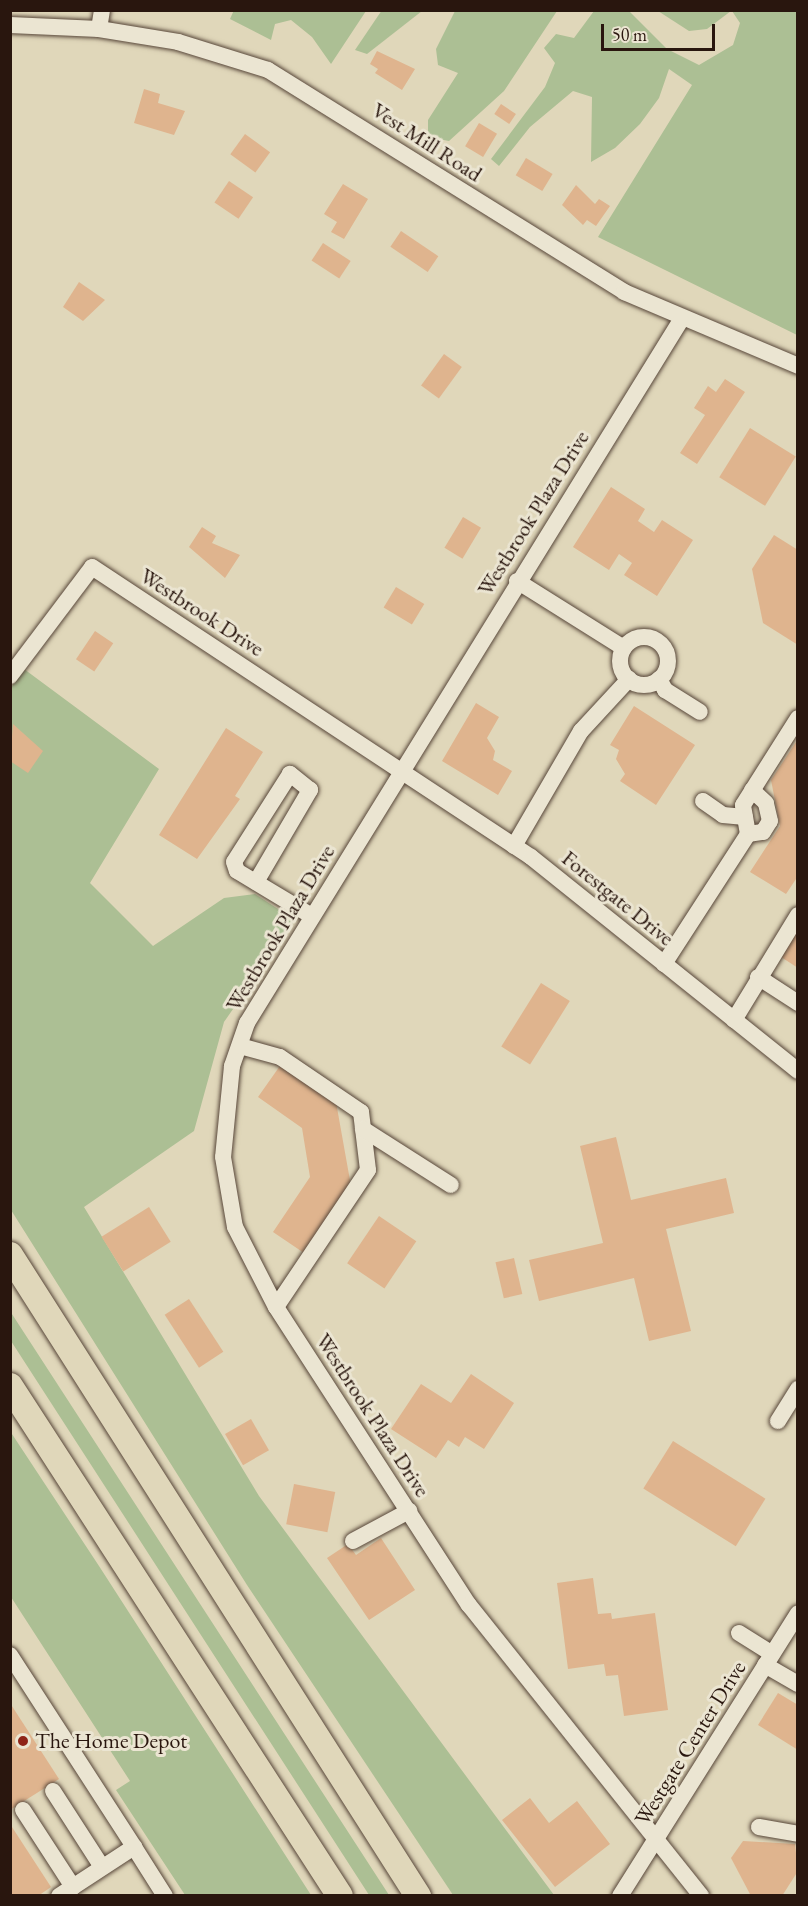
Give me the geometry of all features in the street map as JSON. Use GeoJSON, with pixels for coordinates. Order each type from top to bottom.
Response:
{"type":"FeatureCollection","features":[{"type":"Feature","properties":{"kind":"highway"},"geometry":{"type":"LineString","coordinates":[[10,1255],[418,1896]]}},
{"type":"Feature","properties":{"kind":"highway"},"geometry":{"type":"LineString","coordinates":[[10,1386],[340,1896]]}},
{"type":"Feature","properties":{"kind":"street"},"geometry":{"type":"LineString","coordinates":[[99,29],[102,10]]}},
{"type":"Feature","properties":{"kind":"street","name":"Vest Mill Road"},"geometry":{"type":"LineString","coordinates":[[10,25],[99,29],[226,53],[268,70],[566,260],[681,320],[798,366]]}},
{"type":"Feature","properties":{"kind":"street","name":"Westbrook Plaza Drive"},"geometry":{"type":"LineString","coordinates":[[681,320],[517,581],[258,1003],[240,1046],[224,1114],[228,1198],[252,1268],[469,1605],[701,1896]]}},
{"type":"Feature","properties":{"kind":"street","name":"Westbrook Drive"},"geometry":{"type":"LineString","coordinates":[[10,675],[92,567],[402,770]]}},
{"type":"Feature","properties":{"kind":"street"},"geometry":{"type":"LineString","coordinates":[[517,581],[624,648]]}},
{"type":"Feature","properties":{"kind":"street"},"geometry":{"type":"LineString","coordinates":[[636,638],[658,641],[668,662],[659,679],[641,684],[629,679],[620,663],[624,648],[636,638]]}},
{"type":"Feature","properties":{"kind":"street"},"geometry":{"type":"LineString","coordinates":[[514,846],[581,731],[629,679]]}},
{"type":"Feature","properties":{"kind":"street"},"geometry":{"type":"LineString","coordinates":[[659,679],[665,690],[700,712]]}},
{"type":"Feature","properties":{"kind":"street"},"geometry":{"type":"LineString","coordinates":[[664,964],[746,826],[743,805],[798,718]]}},
{"type":"Feature","properties":{"kind":"street","name":"Forestgate Drive"},"geometry":{"type":"LineString","coordinates":[[402,770],[514,846],[798,1071]]}},
{"type":"Feature","properties":{"kind":"street"},"geometry":{"type":"LineString","coordinates":[[256,882],[310,790],[290,774],[234,862],[237,871],[312,916]]}},
{"type":"Feature","properties":{"kind":"street"},"geometry":{"type":"LineString","coordinates":[[703,801],[723,815],[763,832],[770,821],[766,803],[752,790]]}},
{"type":"Feature","properties":{"kind":"street"},"geometry":{"type":"LineString","coordinates":[[734,1020],[758,977],[798,915]]}},
{"type":"Feature","properties":{"kind":"street"},"geometry":{"type":"LineString","coordinates":[[758,977],[798,1003]]}},
{"type":"Feature","properties":{"kind":"street"},"geometry":{"type":"LineString","coordinates":[[240,1046],[289,1063],[361,1112],[368,1170],[276,1307]]}},
{"type":"Feature","properties":{"kind":"street"},"geometry":{"type":"LineString","coordinates":[[363,1129],[451,1185]]}},
{"type":"Feature","properties":{"kind":"street"},"geometry":{"type":"LineString","coordinates":[[778,1420],[798,1389]]}},
{"type":"Feature","properties":{"kind":"street"},"geometry":{"type":"LineString","coordinates":[[353,1541],[409,1511]]}},
{"type":"Feature","properties":{"kind":"street","name":"Westgate Center Drive"},"geometry":{"type":"LineString","coordinates":[[620,1896],[798,1613]]}},
{"type":"Feature","properties":{"kind":"street"},"geometry":{"type":"LineString","coordinates":[[739,1633],[798,1684]]}},
{"type":"Feature","properties":{"kind":"street"},"geometry":{"type":"LineString","coordinates":[[10,1655],[165,1896]]}},
{"type":"Feature","properties":{"kind":"street"},"geometry":{"type":"LineString","coordinates":[[53,1791],[102,1868]]}},
{"type":"Feature","properties":{"kind":"street"},"geometry":{"type":"LineString","coordinates":[[23,1810],[66,1891],[134,1847]]}},
{"type":"Feature","properties":{"kind":"street"},"geometry":{"type":"LineString","coordinates":[[759,1827],[798,1834]]}},
{"type":"Feature","properties":{"kind":"green space"},"geometry":{"type":"Polygon","coordinates":[[[234,10],[366,11],[331,64],[312,37],[291,20],[275,24],[271,40],[230,19],[234,10]]]}},
{"type":"Feature","properties":{"kind":"green space"},"geometry":{"type":"Polygon","coordinates":[[[382,10],[422,11],[367,54],[355,50],[382,10]]]}},
{"type":"Feature","properties":{"kind":"green space"},"geometry":{"type":"Polygon","coordinates":[[[455,11],[557,11],[504,91],[449,141],[428,137],[428,120],[458,73],[438,65],[436,49],[455,11]]]}},
{"type":"Feature","properties":{"kind":"green space"},"geometry":{"type":"Polygon","coordinates":[[[594,11],[629,11],[667,49],[699,65],[733,45],[740,23],[732,11],[797,11],[797,335],[598,237],[692,85],[669,69],[659,98],[640,124],[615,148],[591,162],[592,97],[573,91],[530,127],[499,166],[491,159],[545,87],[555,63],[544,48],[556,34],[574,38],[594,11]]]}},
{"type":"Feature","properties":{"kind":"green space"},"geometry":{"type":"Polygon","coordinates":[[[658,11],[731,11],[707,29],[689,31],[658,11]]]}},
{"type":"Feature","properties":{"kind":"green space"},"geometry":{"type":"Polygon","coordinates":[[[24,669],[159,769],[90,883],[153,946],[224,898],[255,894],[295,920],[224,1022],[194,1131],[84,1207],[259,1496],[554,1895],[453,1895],[247,1585],[11,1210],[10,689],[24,669]]]}},
{"type":"Feature","properties":{"kind":"green space"},"geometry":{"type":"Polygon","coordinates":[[[10,1311],[389,1895],[369,1895],[11,1341],[10,1311]]]}},
{"type":"Feature","properties":{"kind":"green space"},"geometry":{"type":"Polygon","coordinates":[[[10,1431],[311,1895],[185,1895],[116,1790],[130,1781],[11,1597],[10,1431]]]}},
{"type":"Feature","properties":{"kind":"building"},"geometry":{"type":"Polygon","coordinates":[[[377,51],[415,69],[402,90],[375,73],[378,69],[370,64],[377,51]]]}},
{"type":"Feature","properties":{"kind":"building"},"geometry":{"type":"Polygon","coordinates":[[[144,89],[160,94],[158,103],[185,111],[174,135],[134,123],[144,89]]]}},
{"type":"Feature","properties":{"kind":"building"},"geometry":{"type":"Polygon","coordinates":[[[501,104],[516,114],[509,124],[494,114],[501,104]]]}},
{"type":"Feature","properties":{"kind":"building"},"geometry":{"type":"Polygon","coordinates":[[[479,123],[497,134],[483,157],[465,146],[479,123]]]}},
{"type":"Feature","properties":{"kind":"building"},"geometry":{"type":"Polygon","coordinates":[[[245,134],[270,152],[255,172],[230,154],[245,134]]]}},
{"type":"Feature","properties":{"kind":"building"},"geometry":{"type":"Polygon","coordinates":[[[526,158],[553,174],[542,191],[516,175],[526,158]]]}},
{"type":"Feature","properties":{"kind":"building"},"geometry":{"type":"Polygon","coordinates":[[[229,181],[253,197],[239,219],[214,203],[229,181]]]}},
{"type":"Feature","properties":{"kind":"building"},"geometry":{"type":"Polygon","coordinates":[[[343,184],[368,199],[344,239],[331,232],[337,222],[324,214],[343,184]]]}},
{"type":"Feature","properties":{"kind":"building"},"geometry":{"type":"Polygon","coordinates":[[[576,185],[595,204],[599,199],[610,206],[596,226],[587,220],[583,225],[562,205],[576,185]]]}},
{"type":"Feature","properties":{"kind":"building"},"geometry":{"type":"Polygon","coordinates":[[[401,231],[438,256],[428,272],[390,247],[401,231]]]}},
{"type":"Feature","properties":{"kind":"building"},"geometry":{"type":"Polygon","coordinates":[[[323,243],[351,261],[339,279],[312,261],[323,243]]]}},
{"type":"Feature","properties":{"kind":"building"},"geometry":{"type":"Polygon","coordinates":[[[79,282],[105,300],[83,321],[63,307],[79,282]]]}},
{"type":"Feature","properties":{"kind":"building"},"geometry":{"type":"Polygon","coordinates":[[[444,354],[462,367],[439,398],[421,386],[444,354]]]}},
{"type":"Feature","properties":{"kind":"building"},"geometry":{"type":"Polygon","coordinates":[[[725,379],[745,392],[697,464],[680,453],[705,415],[694,408],[708,386],[716,392],[725,379]]]}},
{"type":"Feature","properties":{"kind":"building"},"geometry":{"type":"Polygon","coordinates":[[[750,428],[796,457],[765,506],[719,477],[750,428]]]}},
{"type":"Feature","properties":{"kind":"building"},"geometry":{"type":"Polygon","coordinates":[[[611,487],[645,509],[638,521],[654,532],[662,520],[693,540],[657,596],[624,575],[632,563],[619,554],[609,570],[573,547],[611,487]]]}},
{"type":"Feature","properties":{"kind":"building"},"geometry":{"type":"Polygon","coordinates":[[[463,517],[481,528],[462,559],[444,548],[463,517]]]}},
{"type":"Feature","properties":{"kind":"building"},"geometry":{"type":"Polygon","coordinates":[[[202,527],[216,536],[212,543],[240,555],[225,578],[189,547],[202,527]]]}},
{"type":"Feature","properties":{"kind":"building"},"geometry":{"type":"Polygon","coordinates":[[[774,535],[798,550],[798,645],[763,623],[752,569],[774,535]]]}},
{"type":"Feature","properties":{"kind":"building"},"geometry":{"type":"Polygon","coordinates":[[[396,587],[424,604],[412,625],[384,608],[396,587]]]}},
{"type":"Feature","properties":{"kind":"building"},"geometry":{"type":"Polygon","coordinates":[[[95,631],[113,643],[94,671],[76,659],[95,631]]]}},
{"type":"Feature","properties":{"kind":"building"},"geometry":{"type":"Polygon","coordinates":[[[476,703],[499,717],[487,738],[495,751],[493,760],[512,771],[498,795],[442,761],[476,703]]]}},
{"type":"Feature","properties":{"kind":"building"},"geometry":{"type":"Polygon","coordinates":[[[634,706],[695,745],[656,805],[620,781],[625,774],[616,759],[619,750],[610,745],[634,706]]]}},
{"type":"Feature","properties":{"kind":"building"},"geometry":{"type":"Polygon","coordinates":[[[13,724],[43,751],[28,773],[10,761],[13,724]]]}},
{"type":"Feature","properties":{"kind":"building"},"geometry":{"type":"Polygon","coordinates":[[[226,728],[263,752],[235,796],[240,799],[197,859],[159,835],[226,728]]]}},
{"type":"Feature","properties":{"kind":"building"},"geometry":{"type":"Polygon","coordinates":[[[798,739],[798,876],[786,894],[750,872],[780,826],[771,780],[798,739]]]}},
{"type":"Feature","properties":{"kind":"building"},"geometry":{"type":"Polygon","coordinates":[[[798,928],[798,968],[778,955],[798,928]]]}},
{"type":"Feature","properties":{"kind":"building"},"geometry":{"type":"Polygon","coordinates":[[[541,983],[570,1001],[530,1065],[501,1047],[541,983]]]}},
{"type":"Feature","properties":{"kind":"building"},"geometry":{"type":"Polygon","coordinates":[[[282,1063],[336,1102],[351,1186],[304,1253],[273,1232],[310,1177],[302,1128],[258,1097],[282,1063]]]}},
{"type":"Feature","properties":{"kind":"building"},"geometry":{"type":"Polygon","coordinates":[[[616,1137],[631,1200],[726,1178],[734,1213],[666,1229],[691,1331],[649,1341],[634,1278],[539,1301],[529,1260],[603,1243],[580,1146],[616,1137]]]}},
{"type":"Feature","properties":{"kind":"building"},"geometry":{"type":"Polygon","coordinates":[[[149,1207],[171,1242],[123,1271],[102,1237],[149,1207]]]}},
{"type":"Feature","properties":{"kind":"building"},"geometry":{"type":"Polygon","coordinates":[[[379,1216],[416,1241],[384,1288],[347,1263],[379,1216]]]}},
{"type":"Feature","properties":{"kind":"building"},"geometry":{"type":"Polygon","coordinates":[[[514,1258],[522,1294],[504,1298],[495,1262],[514,1258]]]}},
{"type":"Feature","properties":{"kind":"building"},"geometry":{"type":"Polygon","coordinates":[[[189,1299],[223,1352],[199,1368],[165,1315],[189,1299]]]}},
{"type":"Feature","properties":{"kind":"building"},"geometry":{"type":"Polygon","coordinates":[[[471,1374],[514,1403],[484,1449],[465,1437],[459,1447],[448,1440],[436,1458],[391,1429],[421,1384],[451,1403],[471,1374]]]}},
{"type":"Feature","properties":{"kind":"building"},"geometry":{"type":"Polygon","coordinates":[[[251,1419],[269,1450],[243,1465],[225,1434],[251,1419]]]}},
{"type":"Feature","properties":{"kind":"building"},"geometry":{"type":"Polygon","coordinates":[[[673,1441],[765,1499],[736,1546],[643,1488],[673,1441]]]}},
{"type":"Feature","properties":{"kind":"building"},"geometry":{"type":"Polygon","coordinates":[[[294,1484],[335,1492],[327,1532],[286,1524],[294,1484]]]}},
{"type":"Feature","properties":{"kind":"building"},"geometry":{"type":"Polygon","coordinates":[[[381,1538],[415,1590],[369,1620],[327,1558],[348,1544],[356,1555],[381,1538]]]}},
{"type":"Feature","properties":{"kind":"building"},"geometry":{"type":"Polygon","coordinates":[[[593,1578],[598,1614],[611,1613],[612,1619],[655,1613],[668,1710],[624,1716],[618,1675],[606,1676],[604,1664],[568,1669],[557,1583],[593,1578]]]}},
{"type":"Feature","properties":{"kind":"building"},"geometry":{"type":"Polygon","coordinates":[[[778,1693],[798,1705],[798,1750],[758,1725],[778,1693]]]}},
{"type":"Feature","properties":{"kind":"building","name":"The Home Depot"},"geometry":{"type":"Polygon","coordinates":[[[10,1703],[59,1779],[10,1810],[10,1703]]]}},
{"type":"Feature","properties":{"kind":"building"},"geometry":{"type":"Polygon","coordinates":[[[530,1798],[549,1823],[577,1801],[610,1844],[555,1887],[502,1820],[530,1798]]]}},
{"type":"Feature","properties":{"kind":"building"},"geometry":{"type":"Polygon","coordinates":[[[10,1824],[51,1887],[38,1896],[10,1896],[10,1824]]]}},
{"type":"Feature","properties":{"kind":"building"},"geometry":{"type":"Polygon","coordinates":[[[743,1841],[795,1844],[798,1871],[782,1896],[751,1896],[731,1858],[743,1841]]]}},
{"type":"Feature","properties":{"kind":"place","name":"The Home Depot"},"geometry":{"type":"Point","coordinates":[23,1741]}}]}
